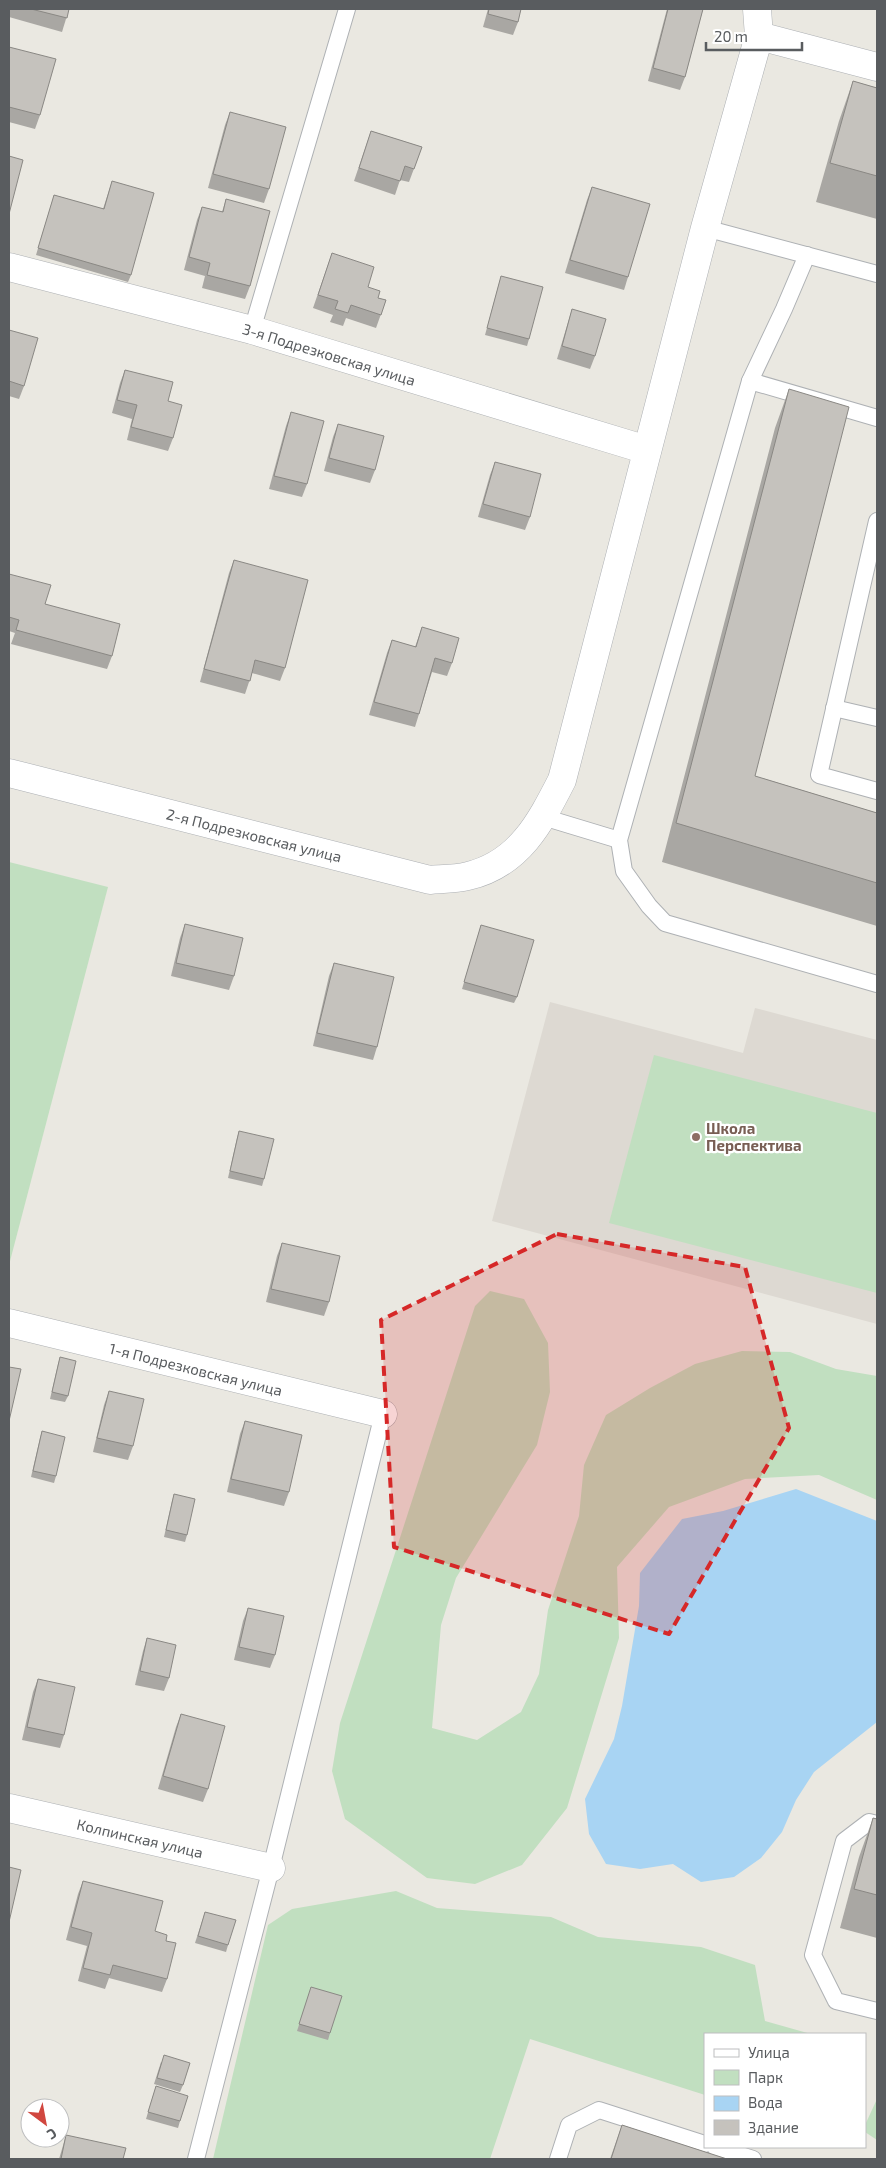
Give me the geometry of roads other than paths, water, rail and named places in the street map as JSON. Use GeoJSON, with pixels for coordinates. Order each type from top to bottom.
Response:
{"type":"FeatureCollection","features":[{"type":"Feature","properties":{"kind":"street"},"geometry":{"type":"LineString","coordinates":[[543,816],[562,780],[647,450],[676,347],[705,228],[759,36],[757,9]]}},
{"type":"Feature","properties":{"kind":"street"},"geometry":{"type":"LineString","coordinates":[[759,36],[877,67]]}},
{"type":"Feature","properties":{"kind":"street","name":"3-я Подрезковская улица"},"geometry":{"type":"LineString","coordinates":[[9,267],[252,330],[647,450]]}},
{"type":"Feature","properties":{"kind":"street","name":"2-я Подрезковская улица"},"geometry":{"type":"LineString","coordinates":[[9,773],[430,880],[468,876],[499,865],[524,843],[543,816]]}},
{"type":"Feature","properties":{"kind":"street","name":"1-я Подрезковская улица"},"geometry":{"type":"LineString","coordinates":[[9,1323],[383,1414]]}},
{"type":"Feature","properties":{"kind":"street","name":"Колпинская улица"},"geometry":{"type":"LineString","coordinates":[[9,1808],[271,1868]]}},
{"type":"Feature","properties":{"kind":"lane"},"geometry":{"type":"LineString","coordinates":[[252,330],[347,9]]}},
{"type":"Feature","properties":{"kind":"lane"},"geometry":{"type":"LineString","coordinates":[[705,228],[877,274]]}},
{"type":"Feature","properties":{"kind":"lane"},"geometry":{"type":"LineString","coordinates":[[807,255],[750,381],[619,840],[624,871],[649,906],[665,923],[877,984]]}},
{"type":"Feature","properties":{"kind":"lane"},"geometry":{"type":"LineString","coordinates":[[750,381],[877,418]]}},
{"type":"Feature","properties":{"kind":"lane"},"geometry":{"type":"LineString","coordinates":[[877,521],[819,775],[877,791]]}},
{"type":"Feature","properties":{"kind":"lane"},"geometry":{"type":"LineString","coordinates":[[834,708],[877,718]]}},
{"type":"Feature","properties":{"kind":"lane"},"geometry":{"type":"LineString","coordinates":[[543,816],[619,840]]}},
{"type":"Feature","properties":{"kind":"lane"},"geometry":{"type":"LineString","coordinates":[[196,2159],[271,1868],[383,1414]]}},
{"type":"Feature","properties":{"kind":"lane"},"geometry":{"type":"LineString","coordinates":[[877,1824],[869,1822],[844,1841],[813,1955],[836,2001],[877,2011]]}},
{"type":"Feature","properties":{"kind":"lane"},"geometry":{"type":"LineString","coordinates":[[558,2159],[569,2125],[599,2110],[704,2144]]}},
{"type":"Feature","properties":{"kind":"lane"},"geometry":{"type":"LineString","coordinates":[[718,2148],[754,2159]]}},
{"type":"Feature","properties":{"kind":"water"},"geometry":{"type":"Polygon","coordinates":[[[796,1489],[877,1521],[877,1722],[814,1772],[796,1800],[782,1832],[761,1858],[734,1877],[701,1882],[673,1864],[640,1869],[606,1864],[589,1834],[585,1799],[614,1739],[622,1706],[639,1606],[640,1573],[682,1519],[723,1511],[796,1489]]]}},
{"type":"Feature","properties":{"kind":"place","name":"Школа Перспектива"},"geometry":{"type":"Point","coordinates":[696,1137]}}]}
